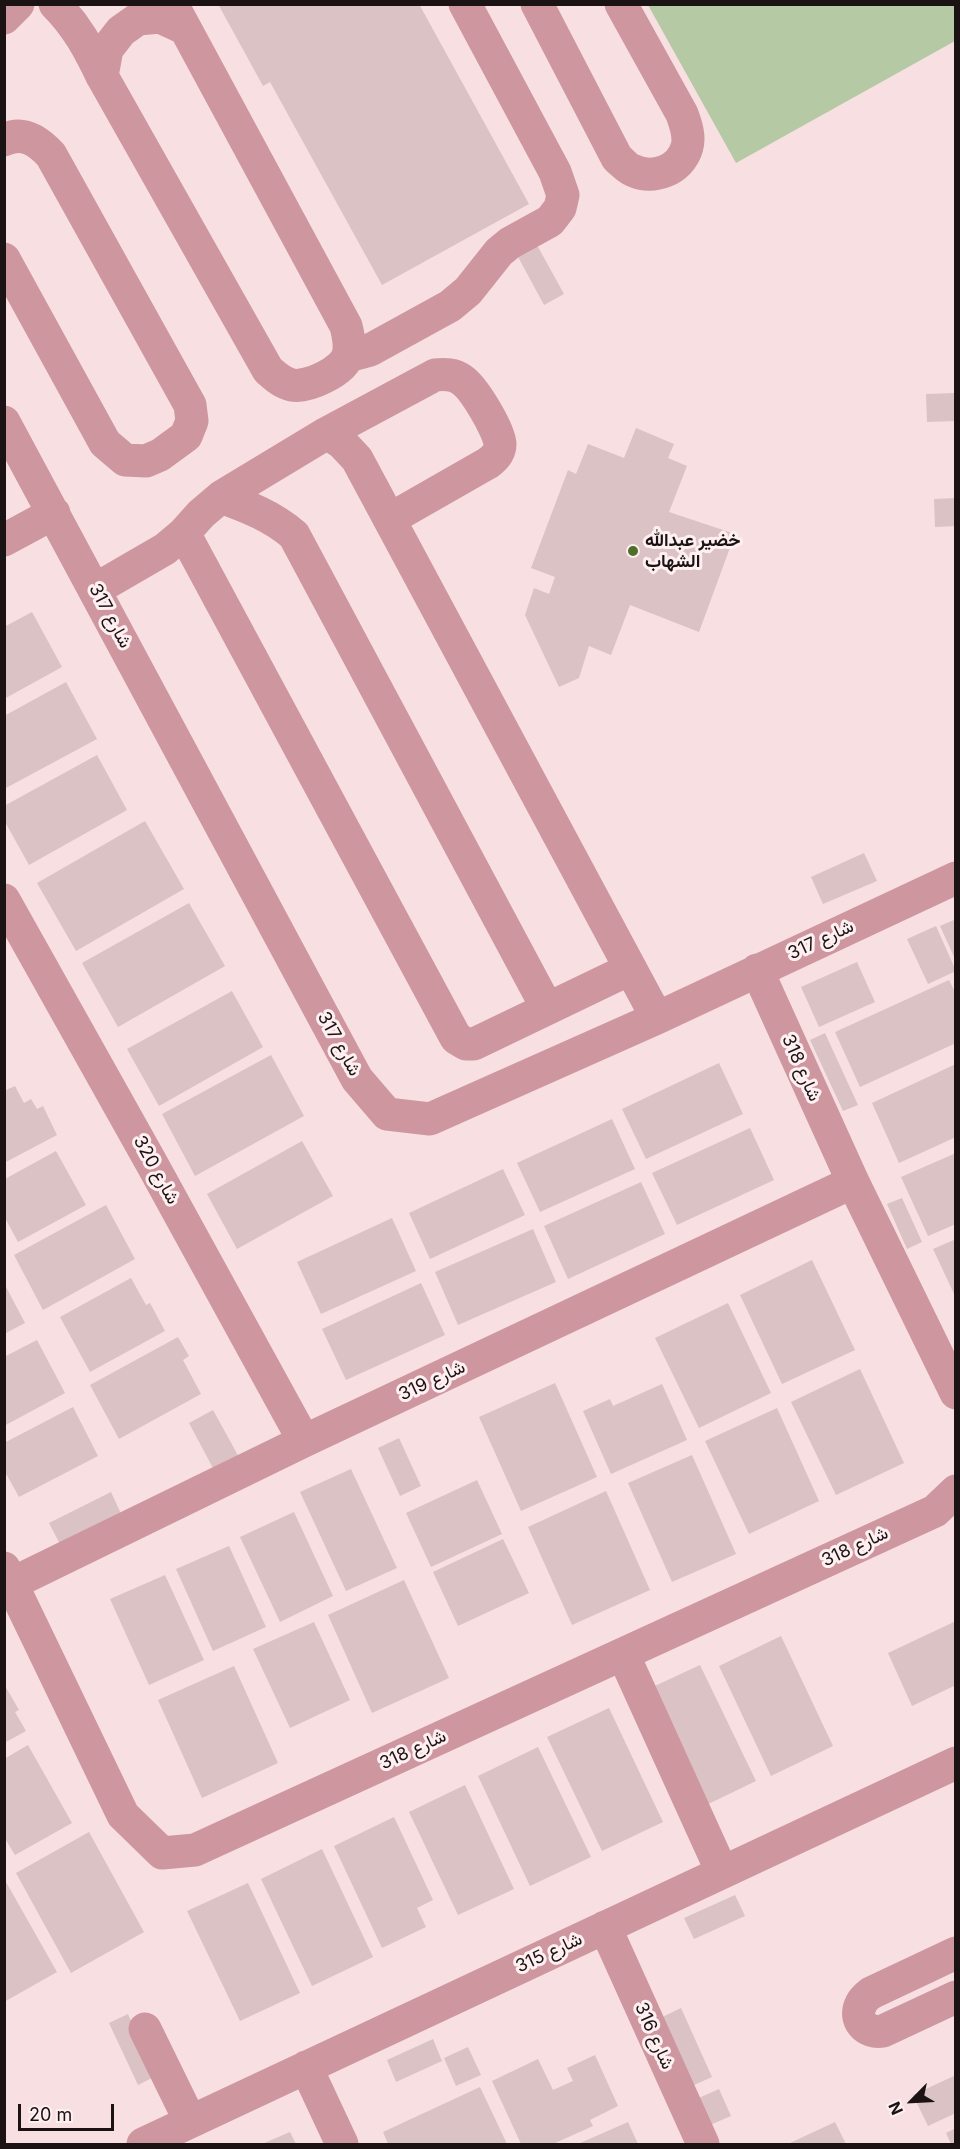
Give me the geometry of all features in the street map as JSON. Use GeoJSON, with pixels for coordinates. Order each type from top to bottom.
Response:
{"type":"FeatureCollection","features":[{"type":"Feature","properties":{"kind":"street"},"geometry":{"type":"LineString","coordinates":[[4,18],[18,4]]}},
{"type":"Feature","properties":{"kind":"street"},"geometry":{"type":"LineString","coordinates":[[55,4],[76,27],[102,76],[268,370],[281,382],[295,386],[312,383],[338,369],[348,356],[349,342],[346,326],[178,16],[138,19],[121,31],[107,49],[102,76]]}},
{"type":"Feature","properties":{"kind":"street"},"geometry":{"type":"LineString","coordinates":[[348,356],[370,351],[450,306],[468,291],[498,252],[550,221],[560,208],[563,195],[555,172],[465,4]]}},
{"type":"Feature","properties":{"kind":"street"},"geometry":{"type":"LineString","coordinates":[[537,4],[617,158],[630,170],[647,175],[664,173],[678,163],[687,148],[688,130],[682,114],[621,4]]}},
{"type":"Feature","properties":{"kind":"street"},"geometry":{"type":"LineString","coordinates":[[4,259],[105,443],[125,460],[146,461],[160,455],[186,436],[192,421],[190,405],[51,155],[33,139],[6,137]]}},
{"type":"Feature","properties":{"kind":"street"},"geometry":{"type":"LineString","coordinates":[[96,589],[165,549],[184,533],[201,513],[221,497],[327,433],[435,375],[448,374],[461,378],[471,387],[497,433],[500,446],[497,456],[390,519]]}},
{"type":"Feature","properties":{"kind":"street","name":"شارع 317"},"geometry":{"type":"LineString","coordinates":[[4,422],[96,589],[357,1079],[387,1114],[430,1119],[657,1018],[956,878]]}},
{"type":"Feature","properties":{"kind":"street"},"geometry":{"type":"LineString","coordinates":[[327,433],[342,443],[357,459],[657,1018]]}},
{"type":"Feature","properties":{"kind":"street"},"geometry":{"type":"LineString","coordinates":[[221,497],[262,512],[279,522],[294,535],[546,1008]]}},
{"type":"Feature","properties":{"kind":"street"},"geometry":{"type":"LineString","coordinates":[[4,540],[54,513]]}},
{"type":"Feature","properties":{"kind":"street"},"geometry":{"type":"LineString","coordinates":[[184,533],[456,1038],[466,1044],[474,1044],[630,969]]}},
{"type":"Feature","properties":{"kind":"street","name":"شارع 320"},"geometry":{"type":"LineString","coordinates":[[4,900],[153,1164],[304,1441]]}},
{"type":"Feature","properties":{"kind":"street","name":"شارع 318"},"geometry":{"type":"LineString","coordinates":[[757,970],[853,1182],[956,1393]]}},
{"type":"Feature","properties":{"kind":"street","name":"شارع 319"},"geometry":{"type":"LineString","coordinates":[[9,1575],[304,1441],[853,1182]]}},
{"type":"Feature","properties":{"kind":"street","name":"شارع 318"},"geometry":{"type":"LineString","coordinates":[[9,1575],[123,1815],[162,1853],[195,1850],[935,1511],[956,1491]]}},
{"type":"Feature","properties":{"kind":"street"},"geometry":{"type":"LineString","coordinates":[[622,1654],[722,1872]]}},
{"type":"Feature","properties":{"kind":"street","name":"شارع 315"},"geometry":{"type":"LineString","coordinates":[[143,2145],[956,1764]]}},
{"type":"Feature","properties":{"kind":"street","name":"شارع 316"},"geometry":{"type":"LineString","coordinates":[[605,1928],[703,2145]]}},
{"type":"Feature","properties":{"kind":"street"},"geometry":{"type":"LineString","coordinates":[[956,1953],[871,1993],[862,2001],[859,2009],[861,2022],[867,2030],[883,2031],[956,1997]]}},
{"type":"Feature","properties":{"kind":"street"},"geometry":{"type":"LineString","coordinates":[[145,2029],[190,2121]]}},
{"type":"Feature","properties":{"kind":"street"},"geometry":{"type":"LineString","coordinates":[[306,2067],[342,2145]]}},
{"type":"Feature","properties":{"kind":"green space"},"geometry":{"type":"Polygon","coordinates":[[[648,5],[955,5],[955,41],[736,163],[648,5]]]}},
{"type":"Feature","properties":{"kind":"building"},"geometry":{"type":"Polygon","coordinates":[[[218,4],[419,4],[529,204],[382,285],[270,82],[263,86],[218,4]]]}},
{"type":"Feature","properties":{"kind":"building"},"geometry":{"type":"Polygon","coordinates":[[[537,245],[564,294],[544,305],[517,255],[537,245]]]}},
{"type":"Feature","properties":{"kind":"building"},"geometry":{"type":"Polygon","coordinates":[[[956,393],[956,421],[927,422],[926,394],[956,393]]]}},
{"type":"Feature","properties":{"kind":"building","name":"خضير عبدالله الشهاب"},"geometry":{"type":"Polygon","coordinates":[[[636,428],[674,444],[668,458],[687,466],[669,512],[735,534],[699,632],[630,605],[611,655],[589,646],[579,678],[559,687],[525,615],[534,588],[549,594],[555,577],[531,568],[568,470],[576,474],[588,444],[624,458],[636,428]]]}},
{"type":"Feature","properties":{"kind":"building"},"geometry":{"type":"Polygon","coordinates":[[[956,498],[956,526],[935,527],[934,499],[956,498]]]}},
{"type":"Feature","properties":{"kind":"building"},"geometry":{"type":"Polygon","coordinates":[[[32,612],[62,667],[4,699],[4,627],[32,612]]]}},
{"type":"Feature","properties":{"kind":"building"},"geometry":{"type":"Polygon","coordinates":[[[66,682],[97,739],[4,789],[4,716],[66,682]]]}},
{"type":"Feature","properties":{"kind":"building"},"geometry":{"type":"Polygon","coordinates":[[[97,755],[127,810],[29,865],[4,820],[4,806],[97,755]]]}},
{"type":"Feature","properties":{"kind":"building"},"geometry":{"type":"Polygon","coordinates":[[[145,821],[184,889],[76,951],[37,883],[145,821]]]}},
{"type":"Feature","properties":{"kind":"building"},"geometry":{"type":"Polygon","coordinates":[[[864,853],[877,881],[823,904],[811,877],[864,853]]]}},
{"type":"Feature","properties":{"kind":"building"},"geometry":{"type":"Polygon","coordinates":[[[189,903],[225,966],[118,1027],[82,963],[189,903]]]}},
{"type":"Feature","properties":{"kind":"building"},"geometry":{"type":"Polygon","coordinates":[[[956,919],[956,961],[940,926],[956,919]]]}},
{"type":"Feature","properties":{"kind":"building"},"geometry":{"type":"Polygon","coordinates":[[[936,926],[956,971],[928,984],[907,939],[936,926]]]}},
{"type":"Feature","properties":{"kind":"building"},"geometry":{"type":"Polygon","coordinates":[[[857,962],[875,1002],[819,1027],[801,987],[857,962]]]}},
{"type":"Feature","properties":{"kind":"building"},"geometry":{"type":"Polygon","coordinates":[[[949,980],[956,994],[956,1043],[860,1087],[835,1032],[949,980]]]}},
{"type":"Feature","properties":{"kind":"building"},"geometry":{"type":"Polygon","coordinates":[[[232,991],[263,1047],[159,1106],[127,1049],[232,991]]]}},
{"type":"Feature","properties":{"kind":"building"},"geometry":{"type":"Polygon","coordinates":[[[825,1033],[858,1105],[843,1111],[810,1040],[825,1033]]]}},
{"type":"Feature","properties":{"kind":"building"},"geometry":{"type":"Polygon","coordinates":[[[271,1055],[304,1116],[195,1176],[162,1114],[271,1055]]]}},
{"type":"Feature","properties":{"kind":"building"},"geometry":{"type":"Polygon","coordinates":[[[719,1063],[743,1114],[646,1159],[622,1109],[719,1063]]]}},
{"type":"Feature","properties":{"kind":"building"},"geometry":{"type":"Polygon","coordinates":[[[956,1064],[956,1137],[899,1163],[872,1103],[956,1064]]]}},
{"type":"Feature","properties":{"kind":"building"},"geometry":{"type":"Polygon","coordinates":[[[15,1086],[24,1103],[31,1099],[37,1109],[43,1106],[57,1135],[4,1163],[4,1091],[15,1086]]]}},
{"type":"Feature","properties":{"kind":"building"},"geometry":{"type":"Polygon","coordinates":[[[612,1119],[635,1169],[540,1212],[517,1163],[612,1119]]]}},
{"type":"Feature","properties":{"kind":"building"},"geometry":{"type":"Polygon","coordinates":[[[750,1128],[774,1180],[677,1225],[652,1173],[750,1128]]]}},
{"type":"Feature","properties":{"kind":"building"},"geometry":{"type":"Polygon","coordinates":[[[302,1141],[333,1196],[237,1249],[207,1194],[302,1141]]]}},
{"type":"Feature","properties":{"kind":"building"},"geometry":{"type":"Polygon","coordinates":[[[56,1151],[86,1205],[18,1242],[5,1218],[5,1179],[56,1151]]]}},
{"type":"Feature","properties":{"kind":"building"},"geometry":{"type":"Polygon","coordinates":[[[956,1153],[956,1224],[928,1236],[901,1177],[956,1153]]]}},
{"type":"Feature","properties":{"kind":"building"},"geometry":{"type":"Polygon","coordinates":[[[503,1169],[525,1215],[430,1259],[409,1213],[503,1169]]]}},
{"type":"Feature","properties":{"kind":"building"},"geometry":{"type":"Polygon","coordinates":[[[641,1182],[665,1234],[568,1279],[544,1226],[641,1182]]]}},
{"type":"Feature","properties":{"kind":"building"},"geometry":{"type":"Polygon","coordinates":[[[902,1198],[922,1242],[907,1249],[887,1204],[902,1198]]]}},
{"type":"Feature","properties":{"kind":"building"},"geometry":{"type":"Polygon","coordinates":[[[106,1205],[135,1259],[43,1310],[14,1255],[106,1205]]]}},
{"type":"Feature","properties":{"kind":"building"},"geometry":{"type":"Polygon","coordinates":[[[392,1218],[416,1271],[321,1314],[297,1262],[392,1218]]]}},
{"type":"Feature","properties":{"kind":"building"},"geometry":{"type":"Polygon","coordinates":[[[533,1229],[556,1282],[458,1325],[435,1272],[533,1229]]]}},
{"type":"Feature","properties":{"kind":"building"},"geometry":{"type":"Polygon","coordinates":[[[956,1239],[956,1298],[933,1249],[956,1239]]]}},
{"type":"Feature","properties":{"kind":"building"},"geometry":{"type":"Polygon","coordinates":[[[812,1260],[855,1350],[782,1384],[740,1295],[812,1260]]]}},
{"type":"Feature","properties":{"kind":"building"},"geometry":{"type":"Polygon","coordinates":[[[131,1278],[146,1305],[150,1303],[165,1331],[90,1372],[60,1317],[131,1278]]]}},
{"type":"Feature","properties":{"kind":"building"},"geometry":{"type":"Polygon","coordinates":[[[4,1283],[25,1323],[4,1334],[4,1283]]]}},
{"type":"Feature","properties":{"kind":"building"},"geometry":{"type":"Polygon","coordinates":[[[421,1283],[445,1335],[346,1380],[322,1329],[421,1283]]]}},
{"type":"Feature","properties":{"kind":"building"},"geometry":{"type":"Polygon","coordinates":[[[728,1303],[771,1393],[699,1428],[655,1338],[728,1303]]]}},
{"type":"Feature","properties":{"kind":"building"},"geometry":{"type":"Polygon","coordinates":[[[178,1337],[189,1356],[183,1360],[201,1394],[119,1439],[90,1385],[178,1337]]]}},
{"type":"Feature","properties":{"kind":"building"},"geometry":{"type":"Polygon","coordinates":[[[37,1340],[65,1393],[4,1426],[4,1357],[37,1340]]]}},
{"type":"Feature","properties":{"kind":"building"},"geometry":{"type":"Polygon","coordinates":[[[860,1369],[904,1463],[836,1495],[791,1402],[860,1369]]]}},
{"type":"Feature","properties":{"kind":"building"},"geometry":{"type":"Polygon","coordinates":[[[555,1383],[597,1477],[521,1511],[479,1417],[555,1383]]]}},
{"type":"Feature","properties":{"kind":"building"},"geometry":{"type":"Polygon","coordinates":[[[662,1384],[687,1440],[611,1474],[583,1411],[610,1399],[613,1406],[662,1384]]]}},
{"type":"Feature","properties":{"kind":"building"},"geometry":{"type":"Polygon","coordinates":[[[73,1407],[98,1456],[19,1497],[4,1470],[4,1443],[73,1407]]]}},
{"type":"Feature","properties":{"kind":"building"},"geometry":{"type":"Polygon","coordinates":[[[777,1408],[819,1501],[749,1534],[705,1441],[777,1408]]]}},
{"type":"Feature","properties":{"kind":"building"},"geometry":{"type":"Polygon","coordinates":[[[213,1410],[240,1459],[215,1472],[189,1423],[213,1410]]]}},
{"type":"Feature","properties":{"kind":"building"},"geometry":{"type":"Polygon","coordinates":[[[399,1438],[421,1486],[400,1496],[378,1448],[399,1438]]]}},
{"type":"Feature","properties":{"kind":"building"},"geometry":{"type":"Polygon","coordinates":[[[692,1455],[736,1554],[672,1582],[628,1483],[692,1455]]]}},
{"type":"Feature","properties":{"kind":"building"},"geometry":{"type":"Polygon","coordinates":[[[351,1469],[397,1568],[346,1591],[300,1492],[351,1469]]]}},
{"type":"Feature","properties":{"kind":"building"},"geometry":{"type":"Polygon","coordinates":[[[477,1480],[502,1534],[431,1567],[406,1513],[477,1480]]]}},
{"type":"Feature","properties":{"kind":"building"},"geometry":{"type":"Polygon","coordinates":[[[606,1491],[650,1590],[572,1625],[528,1527],[606,1491]]]}},
{"type":"Feature","properties":{"kind":"building"},"geometry":{"type":"Polygon","coordinates":[[[111,1492],[122,1516],[61,1546],[49,1523],[111,1492]]]}},
{"type":"Feature","properties":{"kind":"building"},"geometry":{"type":"Polygon","coordinates":[[[294,1512],[333,1596],[280,1622],[240,1537],[294,1512]]]}},
{"type":"Feature","properties":{"kind":"building"},"geometry":{"type":"Polygon","coordinates":[[[503,1539],[529,1593],[458,1626],[433,1572],[503,1539]]]}},
{"type":"Feature","properties":{"kind":"building"},"geometry":{"type":"Polygon","coordinates":[[[229,1546],[266,1627],[213,1651],[176,1569],[229,1546]]]}},
{"type":"Feature","properties":{"kind":"building"},"geometry":{"type":"Polygon","coordinates":[[[165,1575],[204,1660],[149,1685],[110,1599],[165,1575]]]}},
{"type":"Feature","properties":{"kind":"building"},"geometry":{"type":"Polygon","coordinates":[[[404,1580],[449,1678],[372,1713],[328,1615],[404,1580]]]}},
{"type":"Feature","properties":{"kind":"building"},"geometry":{"type":"Polygon","coordinates":[[[956,1621],[956,1685],[912,1706],[888,1653],[956,1621]]]}},
{"type":"Feature","properties":{"kind":"building"},"geometry":{"type":"Polygon","coordinates":[[[314,1622],[350,1700],[290,1728],[253,1649],[314,1622]]]}},
{"type":"Feature","properties":{"kind":"building"},"geometry":{"type":"Polygon","coordinates":[[[781,1636],[833,1746],[771,1776],[719,1666],[781,1636]]]}},
{"type":"Feature","properties":{"kind":"building"},"geometry":{"type":"Polygon","coordinates":[[[700,1665],[756,1781],[700,1808],[644,1691],[700,1665]]]}},
{"type":"Feature","properties":{"kind":"building"},"geometry":{"type":"Polygon","coordinates":[[[234,1666],[278,1763],[202,1798],[158,1700],[234,1666]]]}},
{"type":"Feature","properties":{"kind":"building"},"geometry":{"type":"Polygon","coordinates":[[[4,1684],[19,1710],[15,1712],[26,1731],[4,1743],[4,1684]]]}},
{"type":"Feature","properties":{"kind":"building"},"geometry":{"type":"Polygon","coordinates":[[[609,1708],[663,1822],[602,1851],[547,1737],[609,1708]]]}},
{"type":"Feature","properties":{"kind":"building"},"geometry":{"type":"Polygon","coordinates":[[[28,1745],[72,1823],[15,1855],[4,1837],[4,1759],[28,1745]]]}},
{"type":"Feature","properties":{"kind":"building"},"geometry":{"type":"Polygon","coordinates":[[[538,1747],[591,1857],[530,1886],[478,1776],[538,1747]]]}},
{"type":"Feature","properties":{"kind":"building"},"geometry":{"type":"Polygon","coordinates":[[[465,1785],[514,1889],[458,1915],[409,1812],[465,1785]]]}},
{"type":"Feature","properties":{"kind":"building"},"geometry":{"type":"Polygon","coordinates":[[[394,1817],[433,1900],[417,1908],[426,1927],[382,1948],[334,1846],[394,1817]]]}},
{"type":"Feature","properties":{"kind":"building"},"geometry":{"type":"Polygon","coordinates":[[[89,1832],[144,1932],[71,1973],[16,1873],[89,1832]]]}},
{"type":"Feature","properties":{"kind":"building"},"geometry":{"type":"Polygon","coordinates":[[[322,1849],[373,1957],[312,1986],[261,1879],[322,1849]]]}},
{"type":"Feature","properties":{"kind":"building"},"geometry":{"type":"Polygon","coordinates":[[[6,1882],[57,1972],[4,2002],[4,1883],[6,1882]]]}},
{"type":"Feature","properties":{"kind":"building"},"geometry":{"type":"Polygon","coordinates":[[[248,1883],[300,1993],[240,2021],[187,1911],[248,1883]]]}},
{"type":"Feature","properties":{"kind":"building"},"geometry":{"type":"Polygon","coordinates":[[[735,1895],[745,1916],[694,1939],[684,1918],[735,1895]]]}},
{"type":"Feature","properties":{"kind":"building"},"geometry":{"type":"Polygon","coordinates":[[[681,2008],[712,2077],[685,2089],[654,2021],[681,2008]]]}},
{"type":"Feature","properties":{"kind":"building"},"geometry":{"type":"Polygon","coordinates":[[[128,2014],[156,2076],[138,2085],[109,2023],[128,2014]]]}},
{"type":"Feature","properties":{"kind":"building"},"geometry":{"type":"Polygon","coordinates":[[[433,2039],[442,2061],[396,2082],[387,2060],[433,2039]]]}},
{"type":"Feature","properties":{"kind":"building"},"geometry":{"type":"Polygon","coordinates":[[[468,2047],[481,2075],[456,2086],[444,2058],[468,2047]]]}},
{"type":"Feature","properties":{"kind":"building"},"geometry":{"type":"Polygon","coordinates":[[[595,2055],[618,2106],[590,2120],[593,2126],[553,2144],[521,2144],[492,2081],[538,2059],[553,2090],[573,2081],[567,2068],[595,2055]]]}},
{"type":"Feature","properties":{"kind":"building"},"geometry":{"type":"Polygon","coordinates":[[[956,2075],[956,2113],[928,2126],[913,2095],[956,2075]]]}},
{"type":"Feature","properties":{"kind":"building"},"geometry":{"type":"Polygon","coordinates":[[[480,2087],[507,2144],[388,2144],[383,2132],[480,2087]]]}},
{"type":"Feature","properties":{"kind":"building"},"geometry":{"type":"Polygon","coordinates":[[[719,2089],[731,2116],[703,2128],[692,2101],[719,2089]]]}},
{"type":"Feature","properties":{"kind":"building"},"geometry":{"type":"Polygon","coordinates":[[[628,2122],[638,2144],[578,2144],[628,2122]]]}},
{"type":"Feature","properties":{"kind":"building"},"geometry":{"type":"Polygon","coordinates":[[[835,2122],[846,2144],[788,2144],[835,2122]]]}},
{"type":"Feature","properties":{"kind":"building"},"geometry":{"type":"Polygon","coordinates":[[[956,2128],[956,2144],[951,2144],[946,2133],[956,2128]]]}},
{"type":"Feature","properties":{"kind":"building"},"geometry":{"type":"Polygon","coordinates":[[[290,2132],[296,2144],[262,2144],[290,2132]]]}},
{"type":"Feature","properties":{"kind":"place","name":"خضير عبدالله الشهاب"},"geometry":{"type":"Point","coordinates":[633,551]}}]}
